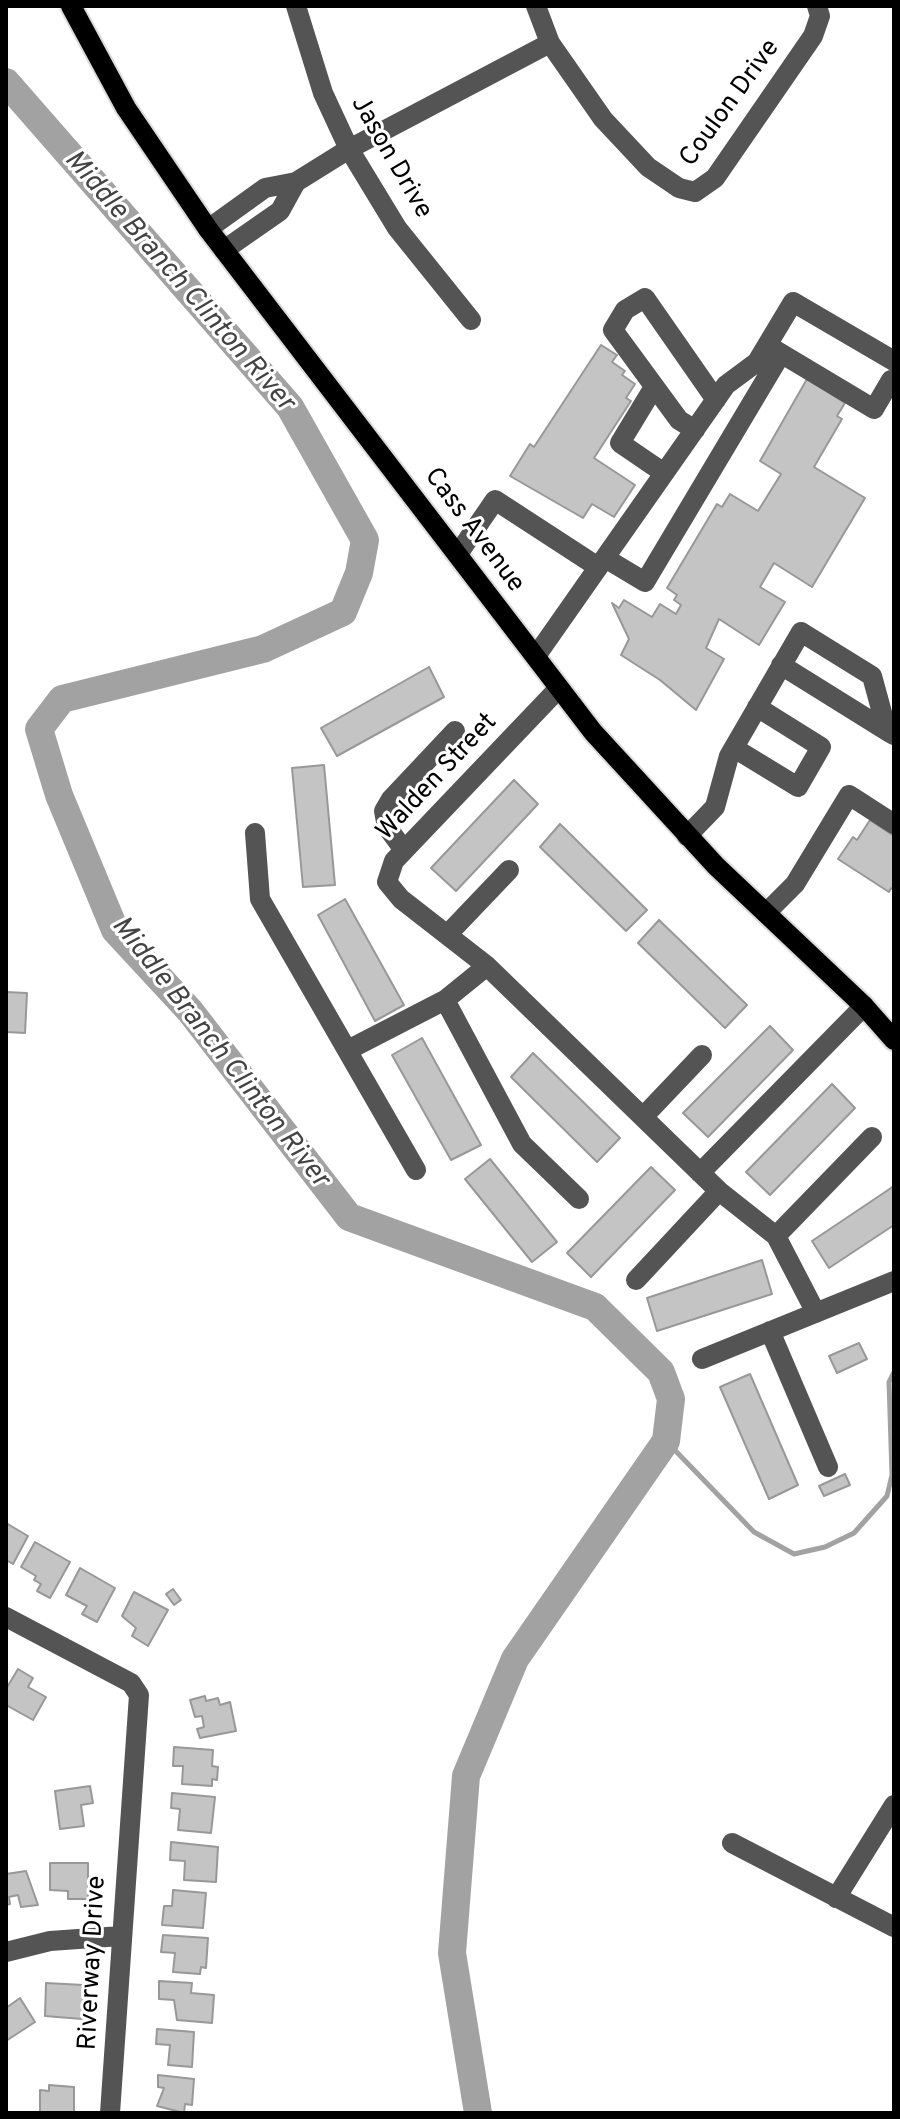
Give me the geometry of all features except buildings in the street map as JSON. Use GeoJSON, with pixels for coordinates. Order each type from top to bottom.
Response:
{"type":"FeatureCollection","features":[{"type":"Feature","properties":{"kind":"main road","name":"Cass Avenue"},"geometry":{"type":"LineString","coordinates":[[71,6],[126,108],[208,229],[559,688],[625,770],[687,836],[864,1006],[894,1040]]}},
{"type":"Feature","properties":{"kind":"street","name":"Jason Drive"},"geometry":{"type":"LineString","coordinates":[[296,6],[319,82],[349,149],[397,228],[471,320]]}},
{"type":"Feature","properties":{"kind":"street"},"geometry":{"type":"LineString","coordinates":[[208,229],[265,188],[296,182],[349,149],[550,43],[536,6]]}},
{"type":"Feature","properties":{"kind":"street","name":"Coulon Drive"},"geometry":{"type":"LineString","coordinates":[[550,43],[585,97],[648,167],[679,188],[700,190],[715,178],[813,36],[820,16],[817,6]]}},
{"type":"Feature","properties":{"kind":"street"},"geometry":{"type":"LineString","coordinates":[[224,250],[280,211],[296,182]]}},
{"type":"Feature","properties":{"kind":"street"},"geometry":{"type":"LineString","coordinates":[[695,430],[679,420],[613,330],[625,310],[645,298],[716,400]]}},
{"type":"Feature","properties":{"kind":"street"},"geometry":{"type":"LineString","coordinates":[[458,554],[495,500],[601,563],[645,582],[774,350],[793,302],[893,374],[874,409],[774,350]]}},
{"type":"Feature","properties":{"kind":"street"},"geometry":{"type":"LineString","coordinates":[[536,656],[726,385],[774,350]]}},
{"type":"Feature","properties":{"kind":"street"},"geometry":{"type":"LineString","coordinates":[[654,387],[620,443],[664,473]]}},
{"type":"Feature","properties":{"kind":"street"},"geometry":{"type":"LineString","coordinates":[[687,836],[715,807],[734,748],[801,632],[872,676],[890,733]]}},
{"type":"Feature","properties":{"kind":"street"},"geometry":{"type":"LineString","coordinates":[[781,665],[890,733]]}},
{"type":"Feature","properties":{"kind":"street","name":"Walden Street"},"geometry":{"type":"LineString","coordinates":[[559,688],[404,850],[388,872],[387,882],[401,899],[487,966],[719,1191],[776,1236],[816,1313]]}},
{"type":"Feature","properties":{"kind":"street"},"geometry":{"type":"LineString","coordinates":[[734,748],[798,787],[821,747],[757,707]]}},
{"type":"Feature","properties":{"kind":"street"},"geometry":{"type":"LineString","coordinates":[[404,850],[387,827],[384,811],[391,799],[455,731]]}},
{"type":"Feature","properties":{"kind":"street"},"geometry":{"type":"LineString","coordinates":[[766,913],[795,884],[849,795],[894,824]]}},
{"type":"Feature","properties":{"kind":"street"},"geometry":{"type":"LineString","coordinates":[[255,833],[260,899],[416,1170]]}},
{"type":"Feature","properties":{"kind":"street"},"geometry":{"type":"LineString","coordinates":[[447,935],[509,870]]}},
{"type":"Feature","properties":{"kind":"street"},"geometry":{"type":"LineString","coordinates":[[348,1050],[445,1000],[487,966]]}},
{"type":"Feature","properties":{"kind":"street"},"geometry":{"type":"LineString","coordinates":[[445,1000],[522,1144],[579,1199]]}},
{"type":"Feature","properties":{"kind":"street"},"geometry":{"type":"LineString","coordinates":[[700,1173],[864,1006]]}},
{"type":"Feature","properties":{"kind":"street"},"geometry":{"type":"LineString","coordinates":[[643,1117],[702,1055]]}},
{"type":"Feature","properties":{"kind":"street"},"geometry":{"type":"LineString","coordinates":[[776,1236],[872,1137]]}},
{"type":"Feature","properties":{"kind":"street"},"geometry":{"type":"LineString","coordinates":[[636,1280],[719,1191]]}},
{"type":"Feature","properties":{"kind":"street"},"geometry":{"type":"LineString","coordinates":[[702,1359],[894,1281]]}},
{"type":"Feature","properties":{"kind":"street"},"geometry":{"type":"LineString","coordinates":[[770,1331],[828,1467]]}},
{"type":"Feature","properties":{"kind":"street","name":"Riverway Drive"},"geometry":{"type":"LineString","coordinates":[[6,1617],[137,1688],[139,1702],[128,1816],[110,2113]]}},
{"type":"Feature","properties":{"kind":"street"},"geometry":{"type":"LineString","coordinates":[[836,1898],[894,1805]]}},
{"type":"Feature","properties":{"kind":"street"},"geometry":{"type":"LineString","coordinates":[[732,1843],[891,1929]]}},
{"type":"Feature","properties":{"kind":"street"},"geometry":{"type":"LineString","coordinates":[[6,1952],[50,1941],[121,1936]]}},
{"type":"Feature","properties":{"kind":"waterway","name":"Middle Branch Clinton River"},"geometry":{"type":"LineString","coordinates":[[6,82],[290,407],[365,540],[359,573],[343,612],[263,649],[62,699],[39,729],[59,795],[115,930],[190,1011],[349,1217],[595,1307],[661,1372],[671,1399],[666,1441],[515,1659],[466,1776],[452,1953],[478,2113]]}},
{"type":"Feature","properties":{"kind":"waterway"},"geometry":{"type":"LineString","coordinates":[[666,1441],[754,1532],[794,1554],[825,1547],[854,1533],[887,1496],[892,1475],[889,1382],[894,1372]]}}]}
